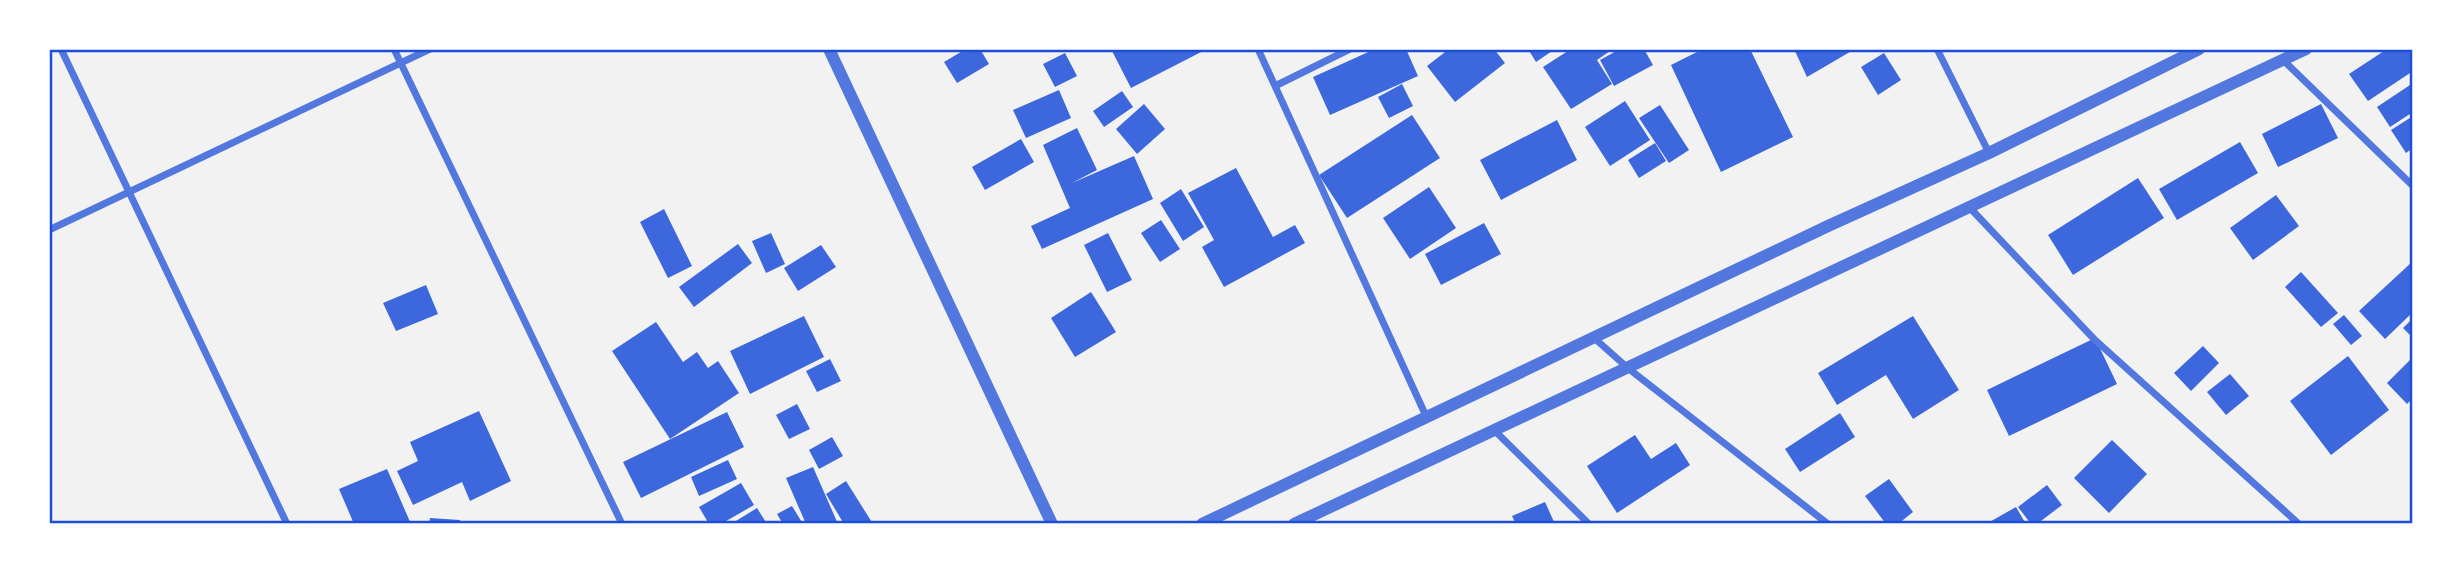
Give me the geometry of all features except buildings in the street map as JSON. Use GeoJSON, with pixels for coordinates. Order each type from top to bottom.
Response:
{"type":"FeatureCollection","features":[{"type":"Feature","properties":{"kind":"street"},"geometry":{"type":"LineString","coordinates":[[61,49],[287,524]]}},
{"type":"Feature","properties":{"kind":"street"},"geometry":{"type":"LineString","coordinates":[[394,49],[622,524]]}},
{"type":"Feature","properties":{"kind":"street"},"geometry":{"type":"LineString","coordinates":[[49,230],[430,49]]}},
{"type":"Feature","properties":{"kind":"street"},"geometry":{"type":"LineString","coordinates":[[830,49],[1052,524]]}},
{"type":"Feature","properties":{"kind":"street"},"geometry":{"type":"LineString","coordinates":[[1258,49],[1426,416]]}},
{"type":"Feature","properties":{"kind":"street"},"geometry":{"type":"LineString","coordinates":[[1275,86],[1350,49]]}},
{"type":"Feature","properties":{"kind":"street"},"geometry":{"type":"LineString","coordinates":[[1937,49],[1989,153]]}},
{"type":"Feature","properties":{"kind":"street"},"geometry":{"type":"LineString","coordinates":[[1202,524],[1593,337],[1989,153],[2199,49]]}},
{"type":"Feature","properties":{"kind":"street"},"geometry":{"type":"LineString","coordinates":[[1294,524],[1496,432],[2306,49]]}},
{"type":"Feature","properties":{"kind":"street"},"geometry":{"type":"LineString","coordinates":[[2283,60],[2413,186]]}},
{"type":"Feature","properties":{"kind":"street"},"geometry":{"type":"LineString","coordinates":[[1971,209],[2094,339],[2299,524]]}},
{"type":"Feature","properties":{"kind":"street"},"geometry":{"type":"LineString","coordinates":[[1593,337],[1629,369],[1828,524]]}},
{"type":"Feature","properties":{"kind":"street"},"geometry":{"type":"LineString","coordinates":[[1496,432],[1589,524]]}}]}
